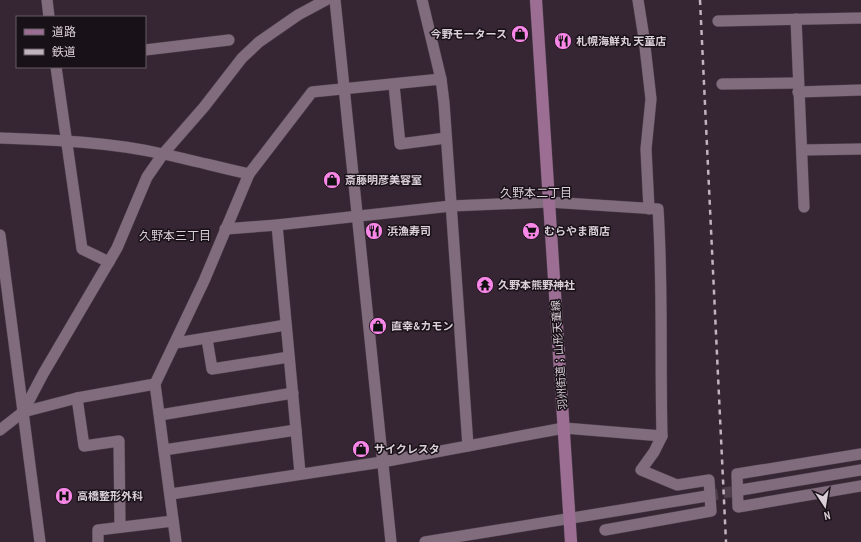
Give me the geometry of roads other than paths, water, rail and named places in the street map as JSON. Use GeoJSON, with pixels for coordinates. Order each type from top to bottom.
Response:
{"type":"FeatureCollection","features":[{"type":"Feature","properties":{"kind":"main road","name":"羽州街道；山形天童線"},"geometry":{"type":"LineString","coordinates":[[536,0],[571,542]]}},
{"type":"Feature","properties":{"kind":"street"},"geometry":{"type":"LineString","coordinates":[[47,0],[49,16]]}},
{"type":"Feature","properties":{"kind":"street"},"geometry":{"type":"LineString","coordinates":[[23,412],[43,374],[117,248],[147,177],[163,154],[204,108],[242,58],[259,42],[298,15],[326,0]]}},
{"type":"Feature","properties":{"kind":"street"},"geometry":{"type":"LineString","coordinates":[[335,0],[391,542]]}},
{"type":"Feature","properties":{"kind":"street"},"geometry":{"type":"LineString","coordinates":[[422,0],[441,79],[468,446]]}},
{"type":"Feature","properties":{"kind":"street"},"geometry":{"type":"LineString","coordinates":[[638,0],[651,99],[646,149],[649,208]]}},
{"type":"Feature","properties":{"kind":"street"},"geometry":{"type":"LineString","coordinates":[[718,21],[861,18]]}},
{"type":"Feature","properties":{"kind":"street"},"geometry":{"type":"LineString","coordinates":[[796,19],[804,207]]}},
{"type":"Feature","properties":{"kind":"street"},"geometry":{"type":"LineString","coordinates":[[146,50],[229,40]]}},
{"type":"Feature","properties":{"kind":"street"},"geometry":{"type":"LineString","coordinates":[[56,68],[82,249],[109,262]]}},
{"type":"Feature","properties":{"kind":"street"},"geometry":{"type":"LineString","coordinates":[[176,542],[171,494],[155,384],[176,344],[250,174],[312,92],[394,85],[441,79]]}},
{"type":"Feature","properties":{"kind":"street"},"geometry":{"type":"LineString","coordinates":[[722,84],[861,90]]}},
{"type":"Feature","properties":{"kind":"street"},"geometry":{"type":"LineString","coordinates":[[394,85],[400,144],[446,138]]}},
{"type":"Feature","properties":{"kind":"street"},"geometry":{"type":"LineString","coordinates":[[0,138],[66,140],[163,154],[250,174]]}},
{"type":"Feature","properties":{"kind":"street"},"geometry":{"type":"LineString","coordinates":[[802,150],[861,149]]}},
{"type":"Feature","properties":{"kind":"street"},"geometry":{"type":"LineString","coordinates":[[225,229],[277,226],[451,206],[549,202],[658,209],[662,264],[660,364],[662,436],[654,452],[641,470],[677,484],[709,480],[711,511],[605,530]]}},
{"type":"Feature","properties":{"kind":"street"},"geometry":{"type":"LineString","coordinates":[[277,226],[300,473]]}},
{"type":"Feature","properties":{"kind":"street"},"geometry":{"type":"LineString","coordinates":[[0,235],[40,542]]}},
{"type":"Feature","properties":{"kind":"street"},"geometry":{"type":"LineString","coordinates":[[176,344],[286,325]]}},
{"type":"Feature","properties":{"kind":"street"},"geometry":{"type":"LineString","coordinates":[[208,339],[212,369],[289,356]]}},
{"type":"Feature","properties":{"kind":"street"},"geometry":{"type":"LineString","coordinates":[[0,430],[23,412],[77,398],[155,384]]}},
{"type":"Feature","properties":{"kind":"street"},"geometry":{"type":"LineString","coordinates":[[160,415],[293,393]]}},
{"type":"Feature","properties":{"kind":"street"},"geometry":{"type":"LineString","coordinates":[[77,398],[84,446],[119,441],[120,527]]}},
{"type":"Feature","properties":{"kind":"street"},"geometry":{"type":"LineString","coordinates":[[171,494],[300,473],[382,462],[564,428],[662,436]]}},
{"type":"Feature","properties":{"kind":"street"},"geometry":{"type":"LineString","coordinates":[[164,450],[296,430]]}},
{"type":"Feature","properties":{"kind":"street"},"geometry":{"type":"LineString","coordinates":[[859,489],[738,507],[737,474],[861,454]]}},
{"type":"Feature","properties":{"kind":"street"},"geometry":{"type":"LineString","coordinates":[[741,490],[861,470]]}},
{"type":"Feature","properties":{"kind":"street"},"geometry":{"type":"LineString","coordinates":[[425,542],[473,538],[570,519],[707,496]]}},
{"type":"Feature","properties":{"kind":"street"},"geometry":{"type":"LineString","coordinates":[[98,542],[98,530],[173,520]]}},
{"type":"Feature","properties":{"kind":"tunnel"},"geometry":{"type":"LineString","coordinates":[[707,496],[741,490]]}},
{"type":"Feature","properties":{"kind":"railway"},"geometry":{"type":"LineString","coordinates":[[700,0],[726,542]]}},
{"type":"Feature","properties":{"kind":"place","name":"今野モータース"},"geometry":{"type":"Point","coordinates":[520,34]}},
{"type":"Feature","properties":{"kind":"place","name":"札幌海鮮丸 天童店"},"geometry":{"type":"Point","coordinates":[563,41]}},
{"type":"Feature","properties":{"kind":"place","name":"斎藤明彦美容室"},"geometry":{"type":"Point","coordinates":[332,180]}},
{"type":"Feature","properties":{"kind":"place","name":"浜漁寿司"},"geometry":{"type":"Point","coordinates":[374,231]}},
{"type":"Feature","properties":{"kind":"place","name":"むらやま商店"},"geometry":{"type":"Point","coordinates":[531,231]}},
{"type":"Feature","properties":{"kind":"place","name":"久野本熊野神社"},"geometry":{"type":"Point","coordinates":[485,285]}},
{"type":"Feature","properties":{"kind":"place","name":"直幸&カモン"},"geometry":{"type":"Point","coordinates":[378,326]}},
{"type":"Feature","properties":{"kind":"place","name":"サイクレスタ"},"geometry":{"type":"Point","coordinates":[361,449]}},
{"type":"Feature","properties":{"kind":"place","name":"高橋整形外科"},"geometry":{"type":"Point","coordinates":[64,496]}},
{"type":"Feature","properties":{"kind":"district","name":"久野本二丁目"},"geometry":{"type":"Point","coordinates":[536,192]}},
{"type":"Feature","properties":{"kind":"district","name":"久野本三丁目"},"geometry":{"type":"Point","coordinates":[175,235]}}]}
